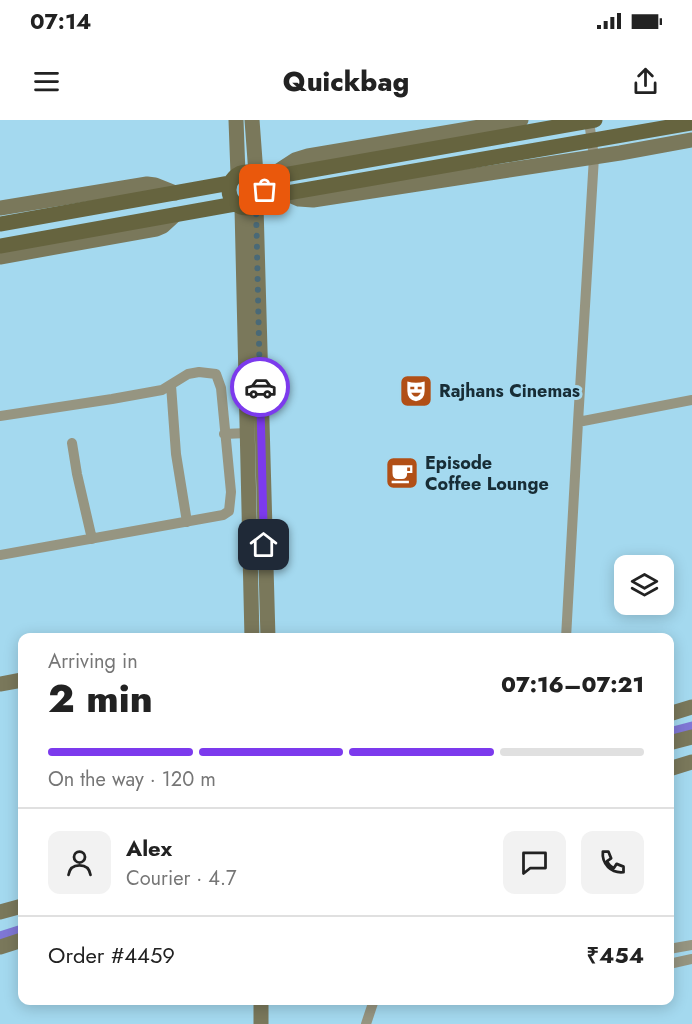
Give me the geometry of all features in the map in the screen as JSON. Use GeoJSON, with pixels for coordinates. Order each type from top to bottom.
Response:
{"type":"FeatureCollection","features":[{"type":"Feature","properties":{"kind":"main road"},"geometry":{"type":"LineString","coordinates":[[0,224],[175,193],[234,178],[244,172],[262,177],[586,121]]}},
{"type":"Feature","properties":{"kind":"main road"},"geometry":{"type":"LineString","coordinates":[[0,246],[249,203],[285,193],[692,123]]}},
{"type":"Feature","properties":{"kind":"main road"},"geometry":{"type":"LineString","coordinates":[[249,203],[265,190],[262,177]]}},
{"type":"Feature","properties":{"kind":"main road"},"geometry":{"type":"LineString","coordinates":[[234,178],[229,194],[249,203]]}},
{"type":"Feature","properties":{"kind":"street"},"geometry":{"type":"LineString","coordinates":[[234,178],[236,120]]}},
{"type":"Feature","properties":{"kind":"street"},"geometry":{"type":"LineString","coordinates":[[252,120],[262,177],[308,156],[504,121]]}},
{"type":"Feature","properties":{"kind":"street"},"geometry":{"type":"LineString","coordinates":[[566,633],[594,158],[592,140],[586,121]]}},
{"type":"Feature","properties":{"kind":"street"},"geometry":{"type":"LineString","coordinates":[[285,193],[299,199],[313,200],[594,158],[692,140]]}},
{"type":"Feature","properties":{"kind":"street"},"geometry":{"type":"LineString","coordinates":[[0,208],[147,184],[175,193]]}},
{"type":"Feature","properties":{"kind":"street"},"geometry":{"type":"LineString","coordinates":[[249,203],[247,452],[252,633]]}},
{"type":"Feature","properties":{"kind":"street"},"geometry":{"type":"LineString","coordinates":[[249,203],[267,633]]}},
{"type":"Feature","properties":{"kind":"street"},"geometry":{"type":"LineString","coordinates":[[0,257],[156,229],[163,226],[175,214]]}},
{"type":"Feature","properties":{"kind":"street"},"geometry":{"type":"LineString","coordinates":[[0,416],[162,390],[188,374],[199,372],[216,374],[221,388],[231,492],[229,511],[223,515],[0,555]]}},
{"type":"Feature","properties":{"kind":"street"},"geometry":{"type":"LineString","coordinates":[[171,386],[176,454],[186,522]]}},
{"type":"Feature","properties":{"kind":"street"},"geometry":{"type":"LineString","coordinates":[[578,422],[692,400]]}},
{"type":"Feature","properties":{"kind":"street"},"geometry":{"type":"LineString","coordinates":[[224,434],[247,433]]}},
{"type":"Feature","properties":{"kind":"street"},"geometry":{"type":"LineString","coordinates":[[72,443],[92,539]]}},
{"type":"Feature","properties":{"kind":"street"},"geometry":{"type":"LineString","coordinates":[[227,454],[247,452]]}},
{"type":"Feature","properties":{"kind":"street"},"geometry":{"type":"LineString","coordinates":[[0,684],[18,681]]}},
{"type":"Feature","properties":{"kind":"street"},"geometry":{"type":"LineString","coordinates":[[674,712],[692,707]]}},
{"type":"Feature","properties":{"kind":"street"},"geometry":{"type":"LineString","coordinates":[[674,742],[692,737]]}},
{"type":"Feature","properties":{"kind":"street"},"geometry":{"type":"LineString","coordinates":[[674,767],[692,762]]}},
{"type":"Feature","properties":{"kind":"street"},"geometry":{"type":"LineString","coordinates":[[0,912],[18,907]]}},
{"type":"Feature","properties":{"kind":"street"},"geometry":{"type":"LineString","coordinates":[[0,947],[18,941]]}},
{"type":"Feature","properties":{"kind":"street"},"geometry":{"type":"LineString","coordinates":[[674,948],[692,945]]}},
{"type":"Feature","properties":{"kind":"street"},"geometry":{"type":"LineString","coordinates":[[674,963],[692,959]]}},
{"type":"Feature","properties":{"kind":"street"},"geometry":{"type":"LineString","coordinates":[[261,1005],[261,1024]]}},
{"type":"Feature","properties":{"kind":"street"},"geometry":{"type":"LineString","coordinates":[[366,1024],[372,1005]]}},
{"type":"Feature","properties":{"kind":"waterway"},"geometry":{"type":"LineString","coordinates":[[674,731],[692,726]]}},
{"type":"Feature","properties":{"kind":"waterway"},"geometry":{"type":"LineString","coordinates":[[0,936],[18,930]]}},
{"type":"Feature","properties":{"kind":"way so far"},"geometry":{"type":"LineString","coordinates":[[260,387],[256,206],[261,202],[265,190]]}},
{"type":"Feature","properties":{"kind":"place","name":"Rajhans Cinemas"},"geometry":{"type":"Point","coordinates":[416,391]}},
{"type":"Feature","properties":{"kind":"place","name":"Episode Coffee Lounge"},"geometry":{"type":"Point","coordinates":[402,473]}},
{"type":"Feature","properties":{"kind":"route"},"geometry":{"type":"LineString","coordinates":[[260,387],[264,545]]}}]}
